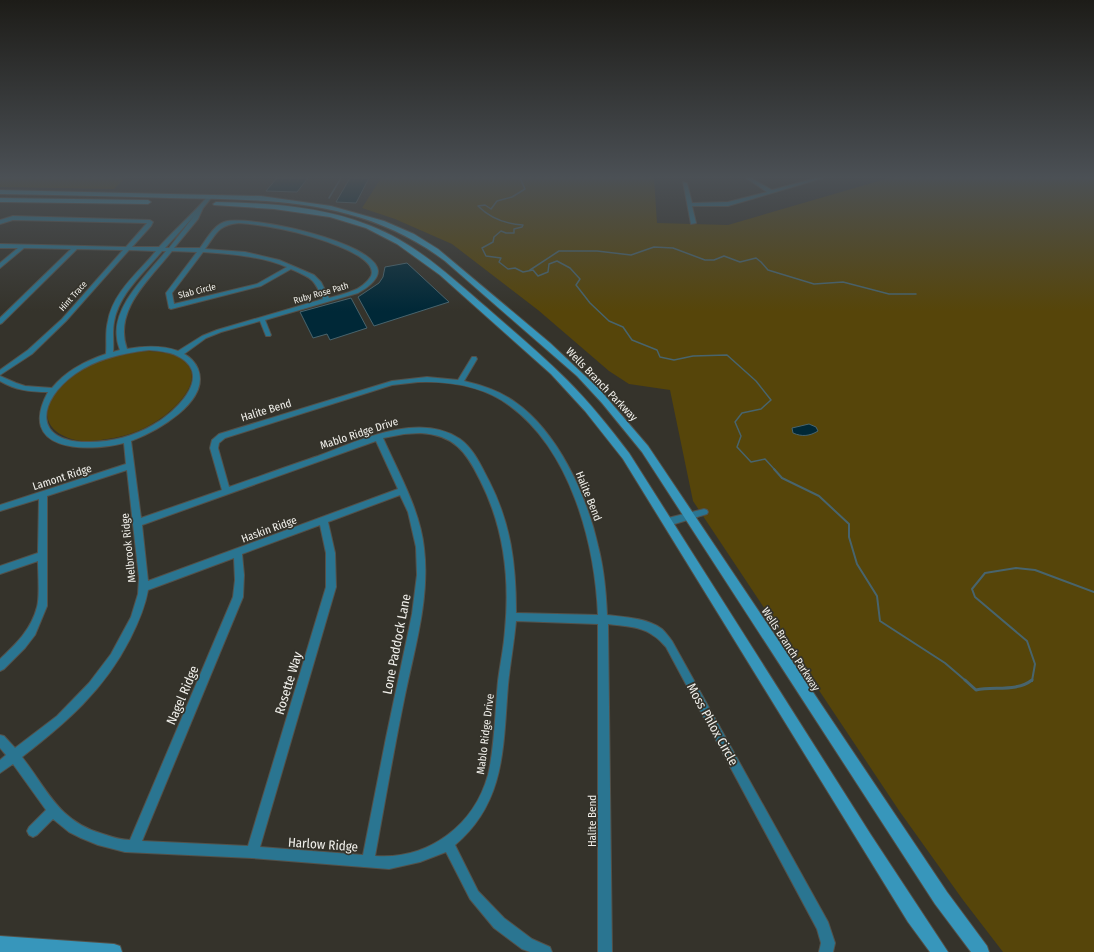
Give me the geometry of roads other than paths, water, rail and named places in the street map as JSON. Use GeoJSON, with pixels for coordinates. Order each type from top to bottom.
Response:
{"type":"FeatureCollection","features":[{"type":"Feature","properties":{"kind":"street","name":"Hint Trace"},"geometry":{"type":"LineString","coordinates":[[0,373],[30,352],[64,320],[150,222]]}},
{"type":"Feature","properties":{"kind":"street"},"geometry":{"type":"LineString","coordinates":[[109,355],[110,324],[120,299],[131,283],[184,222]]}},
{"type":"Feature","properties":{"kind":"street"},"geometry":{"type":"LineString","coordinates":[[124,351],[121,345],[120,337],[121,321],[124,311],[141,283],[192,222]]}},
{"type":"Feature","properties":{"kind":"street","name":"Ruby Rose Path"},"geometry":{"type":"LineString","coordinates":[[202,250],[218,228],[226,223],[233,222]]}},
{"type":"Feature","properties":{"kind":"street","name":"Ruby Rose Path"},"geometry":{"type":"LineString","coordinates":[[180,353],[204,337],[219,331],[356,292],[372,279],[375,270],[372,262],[361,254],[337,242],[311,234],[242,222]]}},
{"type":"Feature","properties":{"kind":"street","name":"Wells Branch Parkway"},"geometry":{"type":"LineString","coordinates":[[352,222],[368,227],[388,236],[420,255],[564,382],[595,416],[626,456],[914,916],[940,952]]}},
{"type":"Feature","properties":{"kind":"street","name":"Wells Branch Parkway"},"geometry":{"type":"LineString","coordinates":[[381,222],[400,230],[433,249],[580,374],[612,408],[645,449],[941,898],[981,952]]}},
{"type":"Feature","properties":{"kind":"street"},"geometry":{"type":"LineString","coordinates":[[0,246],[202,250],[245,254],[277,261],[315,279],[327,301]]}},
{"type":"Feature","properties":{"kind":"street"},"geometry":{"type":"LineString","coordinates":[[0,266],[22,247]]}},
{"type":"Feature","properties":{"kind":"street"},"geometry":{"type":"LineString","coordinates":[[0,322],[75,248]]}},
{"type":"Feature","properties":{"kind":"street","name":"Slab Circle"},"geometry":{"type":"LineString","coordinates":[[202,250],[169,293],[171,307],[259,285],[291,267]]}},
{"type":"Feature","properties":{"kind":"street"},"geometry":{"type":"LineString","coordinates":[[262,319],[268,335]]}},
{"type":"Feature","properties":{"kind":"street"},"geometry":{"type":"LineString","coordinates":[[155,348],[171,350],[180,353],[192,362],[197,375],[196,382],[189,398],[183,406],[164,421],[127,439],[96,445],[82,445],[69,444],[50,435],[42,420],[42,412],[45,403],[53,390],[76,371],[109,355],[124,351],[155,348]]}},
{"type":"Feature","properties":{"kind":"street"},"geometry":{"type":"LineString","coordinates":[[460,382],[474,359]]}},
{"type":"Feature","properties":{"kind":"street"},"geometry":{"type":"LineString","coordinates":[[0,378],[13,386],[26,390],[53,390]]}},
{"type":"Feature","properties":{"kind":"street","name":"Halite Bend"},"geometry":{"type":"LineString","coordinates":[[226,491],[214,448],[215,442],[222,436],[392,383],[419,380],[460,382],[490,392],[513,404],[528,417],[546,440],[569,476],[585,512],[592,535],[598,565],[602,620],[605,952]]}},
{"type":"Feature","properties":{"kind":"street","name":"Mablo Ridge Drive"},"geometry":{"type":"LineString","coordinates":[[137,523],[379,438],[407,431],[433,431],[452,437],[467,450],[492,494],[502,519],[511,568],[512,616],[504,664],[497,751],[490,785],[483,803],[448,844]]}},
{"type":"Feature","properties":{"kind":"street","name":"Lone Paddock Lane"},"geometry":{"type":"LineString","coordinates":[[368,861],[391,738],[417,614],[422,575],[422,562],[412,512],[379,438]]}},
{"type":"Feature","properties":{"kind":"street","name":"Melbrook Ridge"},"geometry":{"type":"LineString","coordinates":[[0,767],[79,701],[106,671],[130,630],[139,609],[144,587],[127,439]]}},
{"type":"Feature","properties":{"kind":"street","name":"Lamont Ridge"},"geometry":{"type":"LineString","coordinates":[[0,508],[130,466]]}},
{"type":"Feature","properties":{"kind":"street","name":"Haskin Ridge"},"geometry":{"type":"LineString","coordinates":[[144,587],[402,491]]}},
{"type":"Feature","properties":{"kind":"street"},"geometry":{"type":"LineString","coordinates":[[0,666],[22,645],[32,632],[38,618],[42,601],[43,494]]}},
{"type":"Feature","properties":{"kind":"street"},"geometry":{"type":"LineString","coordinates":[[668,522],[704,512]]}},
{"type":"Feature","properties":{"kind":"street","name":"Rosette Way"},"geometry":{"type":"LineString","coordinates":[[252,852],[332,587],[333,563],[329,537],[323,520]]}},
{"type":"Feature","properties":{"kind":"street","name":"Nagel Ridge"},"geometry":{"type":"LineString","coordinates":[[134,846],[238,597],[241,584],[241,572],[237,552]]}},
{"type":"Feature","properties":{"kind":"street"},"geometry":{"type":"LineString","coordinates":[[0,570],[43,555]]}},
{"type":"Feature","properties":{"kind":"street","name":"Moss Phlox Circle"},"geometry":{"type":"LineString","coordinates":[[512,616],[602,620],[638,624],[656,631],[669,644],[823,927],[828,943],[826,952]]}},
{"type":"Feature","properties":{"kind":"street"},"geometry":{"type":"LineString","coordinates":[[0,740],[14,756],[53,810],[73,828],[105,842],[134,846]]}},
{"type":"Feature","properties":{"kind":"street"},"geometry":{"type":"LineString","coordinates":[[33,831],[53,810]]}},
{"type":"Feature","properties":{"kind":"street"},"geometry":{"type":"LineString","coordinates":[[448,844],[474,895],[499,923],[527,944],[545,952]]}},
{"type":"Feature","properties":{"kind":"street","name":"Harlow Ridge"},"geometry":{"type":"LineString","coordinates":[[134,846],[252,852],[389,863],[405,861],[421,856],[448,844]]}},
{"type":"Feature","properties":{"kind":"street"},"geometry":{"type":"LineString","coordinates":[[0,944],[114,952]]}},
{"type":"Feature","properties":{"kind":"water"},"geometry":{"type":"Polygon","coordinates":[[[407,263],[449,302],[374,326],[358,297],[379,283],[383,277],[385,267],[407,263]]]}},
{"type":"Feature","properties":{"kind":"water"},"geometry":{"type":"Polygon","coordinates":[[[351,298],[367,328],[330,340],[327,334],[313,338],[300,312],[351,298]]]}},
{"type":"Feature","properties":{"kind":"water"},"geometry":{"type":"Polygon","coordinates":[[[809,424],[816,427],[818,431],[806,435],[793,433],[792,428],[809,424]]]}},
{"type":"Feature","properties":{"kind":"waterway"},"geometry":{"type":"LineString","coordinates":[[508,222],[523,225],[522,227],[514,229],[514,233],[506,233],[501,231],[494,237],[493,242],[482,248],[486,256],[501,258],[499,262],[508,269],[515,268],[523,272],[533,270],[538,276],[548,272],[549,264],[557,261],[570,268],[580,279],[576,285],[590,303],[609,321],[623,327],[632,340],[657,350],[660,357],[674,360],[693,356],[727,355],[756,381],[771,400],[761,409],[742,413],[735,422],[741,436],[737,447],[751,462],[765,459],[775,470]]}},
{"type":"Feature","properties":{"kind":"waterway"},"geometry":{"type":"LineString","coordinates":[[530,270],[559,251],[597,251],[631,255],[654,247],[673,248],[705,260],[714,260],[724,256],[740,262],[756,258],[768,270],[814,284],[843,282],[889,294],[916,294]]}},
{"type":"Feature","properties":{"kind":"waterway"},"geometry":{"type":"LineString","coordinates":[[774,469],[782,478],[819,496],[849,524],[849,537],[857,564],[877,596],[880,621],[945,663],[966,681]]}},
{"type":"Feature","properties":{"kind":"waterway"},"geometry":{"type":"LineString","coordinates":[[1032,681],[1035,664],[1027,641],[975,597],[972,589],[985,573],[1016,568],[1035,570],[1094,592]]}},
{"type":"Feature","properties":{"kind":"waterway"},"geometry":{"type":"LineString","coordinates":[[965,680],[976,690],[1019,686],[1032,680]]}}]}
